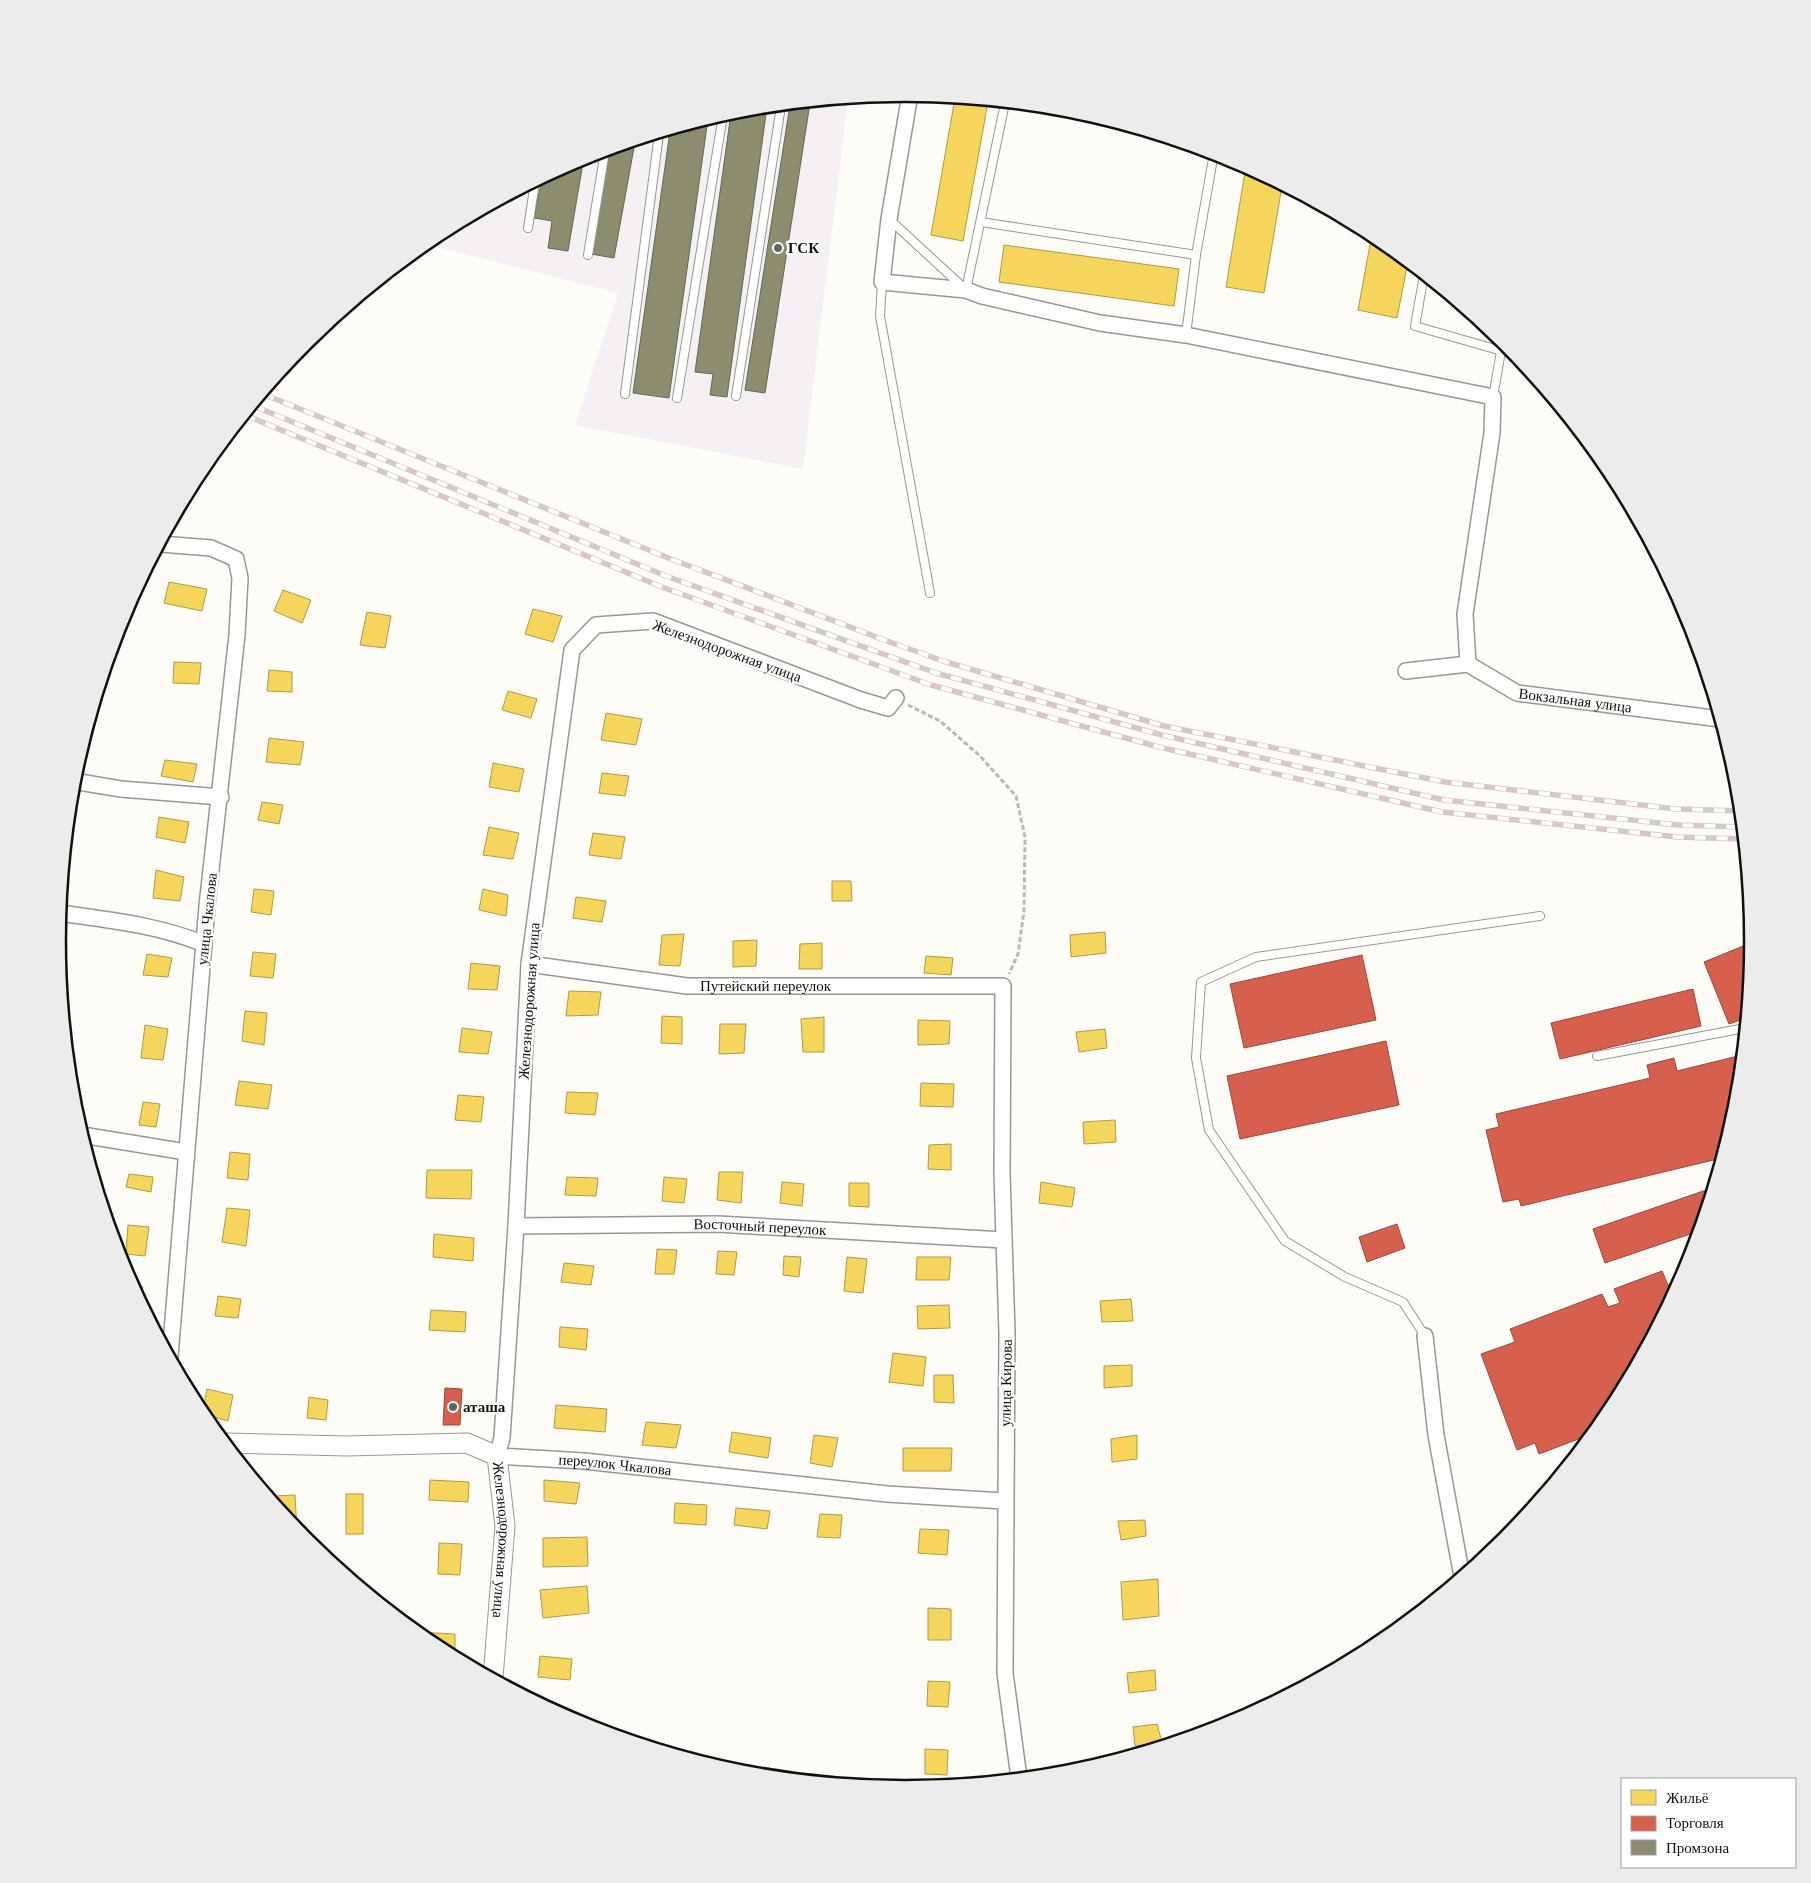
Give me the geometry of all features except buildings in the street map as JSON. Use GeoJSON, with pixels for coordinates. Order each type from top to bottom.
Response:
{"type":"FeatureCollection","features":[{"type":"Feature","properties":{"kind":"street"},"geometry":{"type":"LineString","coordinates":[[909,102],[889,219],[882,282],[966,290],[982,296],[1100,323],[1186,335],[1493,397],[1492,433],[1465,614],[1468,664],[1406,670]]}},
{"type":"Feature","properties":{"kind":"street","name":"улица Чкалова"},"geometry":{"type":"LineString","coordinates":[[167,544],[211,548],[236,558],[240,578],[237,635],[204,944],[171,1346]]}},
{"type":"Feature","properties":{"kind":"street","name":"Железнодорожная улица"},"geometry":{"type":"LineString","coordinates":[[493,1672],[505,1526],[497,1456],[502,1438],[516,1226],[528,964],[572,650],[596,625],[654,621],[861,700],[888,708],[896,698]]}},
{"type":"Feature","properties":{"kind":"street","name":"Вокзальная улица"},"geometry":{"type":"LineString","coordinates":[[1468,664],[1518,693],[1714,718]]}},
{"type":"Feature","properties":{"kind":"street"},"geometry":{"type":"LineString","coordinates":[[81,782],[121,789],[220,797]]}},
{"type":"Feature","properties":{"kind":"street"},"geometry":{"type":"LineString","coordinates":[[67,914],[119,921],[179,934],[204,944]]}},
{"type":"Feature","properties":{"kind":"street","name":"Путейский переулок"},"geometry":{"type":"LineString","coordinates":[[528,964],[687,986],[1004,986]]}},
{"type":"Feature","properties":{"kind":"street","name":"улица Кирова"},"geometry":{"type":"LineString","coordinates":[[1004,986],[1005,1673],[1018,1773]]}},
{"type":"Feature","properties":{"kind":"street"},"geometry":{"type":"LineString","coordinates":[[90,1136],[186,1152]]}},
{"type":"Feature","properties":{"kind":"street","name":"Восточный переулок"},"geometry":{"type":"LineString","coordinates":[[516,1226],[717,1224],[1004,1240]]}},
{"type":"Feature","properties":{"kind":"street"},"geometry":{"type":"LineString","coordinates":[[1424,1336],[1436,1435],[1461,1570]]}},
{"type":"Feature","properties":{"kind":"street","name":"переулок Чкалова"},"geometry":{"type":"LineString","coordinates":[[234,1443],[347,1446],[467,1443],[497,1456],[584,1460],[887,1494],[1004,1501]]}},
{"type":"Feature","properties":{"kind":"lane"},"geometry":{"type":"LineString","coordinates":[[966,290],[1004,108]]}},
{"type":"Feature","properties":{"kind":"lane"},"geometry":{"type":"LineString","coordinates":[[736,396],[780,112]]}},
{"type":"Feature","properties":{"kind":"lane"},"geometry":{"type":"LineString","coordinates":[[677,398],[722,123]]}},
{"type":"Feature","properties":{"kind":"lane"},"geometry":{"type":"LineString","coordinates":[[625,394],[658,140]]}},
{"type":"Feature","properties":{"kind":"lane"},"geometry":{"type":"LineString","coordinates":[[588,256],[604,159]]}},
{"type":"Feature","properties":{"kind":"lane"},"geometry":{"type":"LineString","coordinates":[[1186,335],[1196,255],[1213,161]]}},
{"type":"Feature","properties":{"kind":"lane"},"geometry":{"type":"LineString","coordinates":[[528,228],[534,189]]}},
{"type":"Feature","properties":{"kind":"lane"},"geometry":{"type":"LineString","coordinates":[[889,219],[966,290]]}},
{"type":"Feature","properties":{"kind":"lane"},"geometry":{"type":"LineString","coordinates":[[981,222],[1196,255]]}},
{"type":"Feature","properties":{"kind":"lane"},"geometry":{"type":"LineString","coordinates":[[882,282],[880,316],[930,593]]}},
{"type":"Feature","properties":{"kind":"lane"},"geometry":{"type":"LineString","coordinates":[[1423,282],[1415,326],[1501,351],[1493,397]]}},
{"type":"Feature","properties":{"kind":"lane"},"geometry":{"type":"LineString","coordinates":[[1424,1336],[1403,1302],[1345,1277],[1285,1241],[1209,1130],[1196,1058],[1201,982],[1256,957],[1540,916]]}},
{"type":"Feature","properties":{"kind":"lane"},"geometry":{"type":"LineString","coordinates":[[1597,1056],[1740,1029]]}},
{"type":"Feature","properties":{"kind":"path"},"geometry":{"type":"LineString","coordinates":[[896,698],[940,721],[979,755],[1016,796],[1025,837],[1024,911],[1018,954],[1004,986]]}},
{"type":"Feature","properties":{"kind":"shaded area"},"geometry":{"type":"Polygon","coordinates":[[[847,104],[803,469],[575,425],[618,293],[435,247],[486,215],[534,189],[584,166],[636,147],[688,131],[742,118],[796,109],[847,104]]]}},
{"type":"Feature","properties":{"kind":"railway"},"geometry":{"type":"LineString","coordinates":[[268,396],[671,559],[887,641],[943,661],[1164,726],[1445,782],[1676,809],[1734,811]]}},
{"type":"Feature","properties":{"kind":"railway"},"geometry":{"type":"LineString","coordinates":[[259,408],[666,576],[936,673],[1162,735],[1444,800],[1678,825],[1737,827]]}},
{"type":"Feature","properties":{"kind":"railway"},"geometry":{"type":"LineString","coordinates":[[251,417],[662,587],[931,685],[1159,747],[1442,812],[1677,837],[1739,839]]}},
{"type":"Feature","properties":{"kind":"place","name":"ГСК"},"geometry":{"type":"Point","coordinates":[778,248]}},
{"type":"Feature","properties":{"kind":"place","name":"аташа"},"geometry":{"type":"Point","coordinates":[453,1407]}}]}
